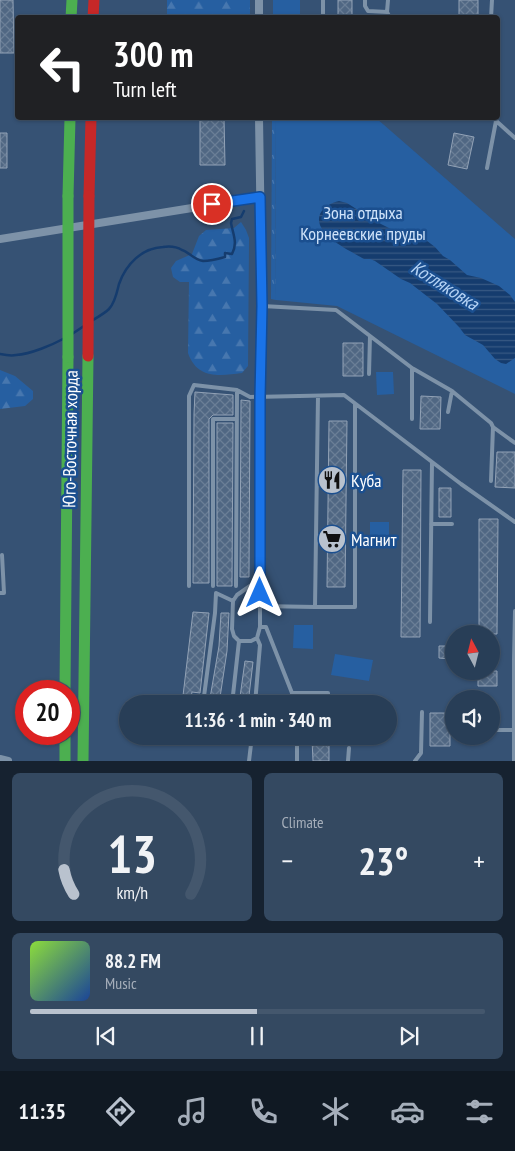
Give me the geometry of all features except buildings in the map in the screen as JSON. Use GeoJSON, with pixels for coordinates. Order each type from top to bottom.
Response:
{"type":"FeatureCollection","features":[{"type":"Feature","properties":{"kind":"main road"},"geometry":{"type":"LineString","coordinates":[[71,15],[72,0]]}},
{"type":"Feature","properties":{"kind":"main road"},"geometry":{"type":"LineString","coordinates":[[93,15],[94,0]]}},
{"type":"Feature","properties":{"kind":"main road","name":"Юго-Восточная хорда"},"geometry":{"type":"LineString","coordinates":[[65,680],[70,120]]}},
{"type":"Feature","properties":{"kind":"main road","name":"Юго-Восточная хорда"},"geometry":{"type":"LineString","coordinates":[[83,761],[91,120]]}},
{"type":"Feature","properties":{"kind":"main road"},"geometry":{"type":"LineString","coordinates":[[64,761],[65,745]]}},
{"type":"Feature","properties":{"kind":"street"},"geometry":{"type":"LineString","coordinates":[[259,0],[259,15]]}},
{"type":"Feature","properties":{"kind":"street"},"geometry":{"type":"LineString","coordinates":[[259,120],[262,306],[260,579]]}},
{"type":"Feature","properties":{"kind":"street"},"geometry":{"type":"LineString","coordinates":[[0,239],[260,197]]}},
{"type":"Feature","properties":{"kind":"street"},"geometry":{"type":"LineString","coordinates":[[0,759],[8,761]]}},
{"type":"Feature","properties":{"kind":"lane"},"geometry":{"type":"LineString","coordinates":[[323,0],[323,15]]}},
{"type":"Feature","properties":{"kind":"lane"},"geometry":{"type":"LineString","coordinates":[[365,0],[365,6],[368,11],[387,12]]}},
{"type":"Feature","properties":{"kind":"lane"},"geometry":{"type":"LineString","coordinates":[[388,0],[388,15]]}},
{"type":"Feature","properties":{"kind":"lane"},"geometry":{"type":"LineString","coordinates":[[491,15],[492,0]]}},
{"type":"Feature","properties":{"kind":"lane"},"geometry":{"type":"LineString","coordinates":[[487,168],[495,120]]}},
{"type":"Feature","properties":{"kind":"lane"},"geometry":{"type":"LineString","coordinates":[[496,120],[515,138]]}},
{"type":"Feature","properties":{"kind":"lane"},"geometry":{"type":"LineString","coordinates":[[262,306],[336,310],[412,368],[452,390],[493,427],[515,443]]}},
{"type":"Feature","properties":{"kind":"lane"},"geometry":{"type":"LineString","coordinates":[[369,374],[370,336]]}},
{"type":"Feature","properties":{"kind":"lane"},"geometry":{"type":"LineString","coordinates":[[412,368],[412,419]]}},
{"type":"Feature","properties":{"kind":"lane"},"geometry":{"type":"LineString","coordinates":[[189,586],[189,396],[194,385],[236,390],[250,396],[260,397],[344,395],[515,522]]}},
{"type":"Feature","properties":{"kind":"lane"},"geometry":{"type":"LineString","coordinates":[[236,390],[236,586]]}},
{"type":"Feature","properties":{"kind":"lane"},"geometry":{"type":"LineString","coordinates":[[448,412],[452,390]]}},
{"type":"Feature","properties":{"kind":"lane"},"geometry":{"type":"LineString","coordinates":[[315,607],[318,396]]}},
{"type":"Feature","properties":{"kind":"lane"},"geometry":{"type":"LineString","coordinates":[[260,606],[355,607],[355,404]]}},
{"type":"Feature","properties":{"kind":"lane"},"geometry":{"type":"LineString","coordinates":[[213,586],[213,419],[237,419]]}},
{"type":"Feature","properties":{"kind":"lane"},"geometry":{"type":"LineString","coordinates":[[491,481],[493,427]]}},
{"type":"Feature","properties":{"kind":"lane"},"geometry":{"type":"LineString","coordinates":[[430,622],[432,462]]}},
{"type":"Feature","properties":{"kind":"lane"},"geometry":{"type":"LineString","coordinates":[[431,524],[452,524]]}},
{"type":"Feature","properties":{"kind":"lane"},"geometry":{"type":"LineString","coordinates":[[0,593],[4,593],[2,555]]}},
{"type":"Feature","properties":{"kind":"lane"},"geometry":{"type":"LineString","coordinates":[[257,638],[251,641],[239,641],[234,636],[232,629],[233,601],[237,595],[260,579]]}},
{"type":"Feature","properties":{"kind":"lane"},"geometry":{"type":"LineString","coordinates":[[256,695],[260,645],[257,638],[260,627],[260,579]]}},
{"type":"Feature","properties":{"kind":"lane"},"geometry":{"type":"LineString","coordinates":[[205,695],[216,593],[233,601]]}},
{"type":"Feature","properties":{"kind":"lane"},"geometry":{"type":"LineString","coordinates":[[514,761],[515,612]]}},
{"type":"Feature","properties":{"kind":"lane"},"geometry":{"type":"LineString","coordinates":[[260,627],[266,627],[292,693],[328,693],[328,695]]}},
{"type":"Feature","properties":{"kind":"lane"},"geometry":{"type":"LineString","coordinates":[[233,695],[239,641]]}},
{"type":"Feature","properties":{"kind":"lane"},"geometry":{"type":"LineString","coordinates":[[415,761],[420,753],[422,712]]}},
{"type":"Feature","properties":{"kind":"lane"},"geometry":{"type":"LineString","coordinates":[[500,730],[514,730]]}},
{"type":"Feature","properties":{"kind":"lane"},"geometry":{"type":"LineString","coordinates":[[249,761],[251,745]]}},
{"type":"Feature","properties":{"kind":"lane"},"geometry":{"type":"LineString","coordinates":[[296,745],[297,761]]}},
{"type":"Feature","properties":{"kind":"lane"},"geometry":{"type":"LineString","coordinates":[[348,761],[349,748]]}},
{"type":"Feature","properties":{"kind":"green space"},"geometry":{"type":"Polygon","coordinates":[[[167,0],[250,0],[250,15],[167,15],[167,0]]]}},
{"type":"Feature","properties":{"kind":"green space"},"geometry":{"type":"Polygon","coordinates":[[[273,0],[300,0],[300,15],[273,15],[273,0]]]}},
{"type":"Feature","properties":{"kind":"green space"},"geometry":{"type":"Polygon","coordinates":[[[272,120],[275,120],[276,300],[271,299],[272,120]]]}},
{"type":"Feature","properties":{"kind":"green space","name":"Зона отдыха Корнеевские пруды"},"geometry":{"type":"Polygon","coordinates":[[[275,120],[378,120],[515,239],[515,394],[337,306],[276,300],[275,120]]]}},
{"type":"Feature","properties":{"kind":"green space"},"geometry":{"type":"Polygon","coordinates":[[[241,222],[249,238],[248,366],[242,373],[210,374],[197,368],[188,353],[189,282],[180,282],[173,277],[171,268],[176,261],[192,254],[199,236],[206,230],[234,228],[241,222]]]}},
{"type":"Feature","properties":{"kind":"green space"},"geometry":{"type":"Polygon","coordinates":[[[0,370],[15,376],[33,391],[33,399],[25,406],[0,409],[0,370]]]}},
{"type":"Feature","properties":{"kind":"green space"},"geometry":{"type":"Polygon","coordinates":[[[376,372],[393,372],[394,394],[377,395],[376,372]]]}},
{"type":"Feature","properties":{"kind":"green space"},"geometry":{"type":"Polygon","coordinates":[[[370,522],[389,522],[389,546],[370,546],[370,522]]]}},
{"type":"Feature","properties":{"kind":"green space"},"geometry":{"type":"Polygon","coordinates":[[[294,625],[313,625],[313,649],[293,648],[294,625]]]}},
{"type":"Feature","properties":{"kind":"green space"},"geometry":{"type":"Polygon","coordinates":[[[335,654],[373,660],[369,681],[331,675],[335,654]]]}},
{"type":"Feature","properties":{"kind":"water"},"geometry":{"type":"Polygon","coordinates":[[[339,201],[347,203],[393,230],[418,234],[467,275],[481,278],[499,286],[510,295],[515,302],[515,358],[506,364],[501,363],[483,345],[465,335],[437,304],[410,283],[375,261],[364,259],[327,235],[319,221],[320,214],[328,205],[339,201]]]}},
{"type":"Feature","properties":{"kind":"waterway","name":"Котляковка"},"geometry":{"type":"LineString","coordinates":[[93,320],[111,307],[126,270],[136,258],[148,250],[175,247],[203,261],[225,257],[225,253],[232,254],[235,242],[231,223],[232,219],[241,217],[244,211]]}},
{"type":"Feature","properties":{"kind":"waterway","name":"Котляковка"},"geometry":{"type":"LineString","coordinates":[[72,334],[84,326]]}},
{"type":"Feature","properties":{"kind":"waterway","name":"Котляковка"},"geometry":{"type":"LineString","coordinates":[[0,354],[28,353],[65,338]]}},
{"type":"Feature","properties":{"kind":"traffic: fast"},"geometry":{"type":"LineString","coordinates":[[71,15],[72,0]]}},
{"type":"Feature","properties":{"kind":"traffic: fast"},"geometry":{"type":"LineString","coordinates":[[68,196],[70,120]]}},
{"type":"Feature","properties":{"kind":"traffic: fast"},"geometry":{"type":"LineString","coordinates":[[68,196],[68,357]]}},
{"type":"Feature","properties":{"kind":"traffic: fast"},"geometry":{"type":"LineString","coordinates":[[83,761],[88,356]]}},
{"type":"Feature","properties":{"kind":"traffic: fast"},"geometry":{"type":"LineString","coordinates":[[65,680],[68,357]]}},
{"type":"Feature","properties":{"kind":"traffic: fast"},"geometry":{"type":"LineString","coordinates":[[65,745],[65,761]]}},
{"type":"Feature","properties":{"kind":"traffic: jam"},"geometry":{"type":"LineString","coordinates":[[93,15],[94,0]]}},
{"type":"Feature","properties":{"kind":"traffic: jam"},"geometry":{"type":"LineString","coordinates":[[89,196],[91,120]]}},
{"type":"Feature","properties":{"kind":"traffic: jam"},"geometry":{"type":"LineString","coordinates":[[88,356],[89,196]]}},
{"type":"Feature","properties":{"kind":"place","name":"Куба"},"geometry":{"type":"Point","coordinates":[332,480]}},
{"type":"Feature","properties":{"kind":"place","name":"Магнит"},"geometry":{"type":"Point","coordinates":[332,539]}},
{"type":"Feature","properties":{"kind":"route"},"geometry":{"type":"LineString","coordinates":[[212,204],[260,197],[262,306],[260,593]]}}]}
